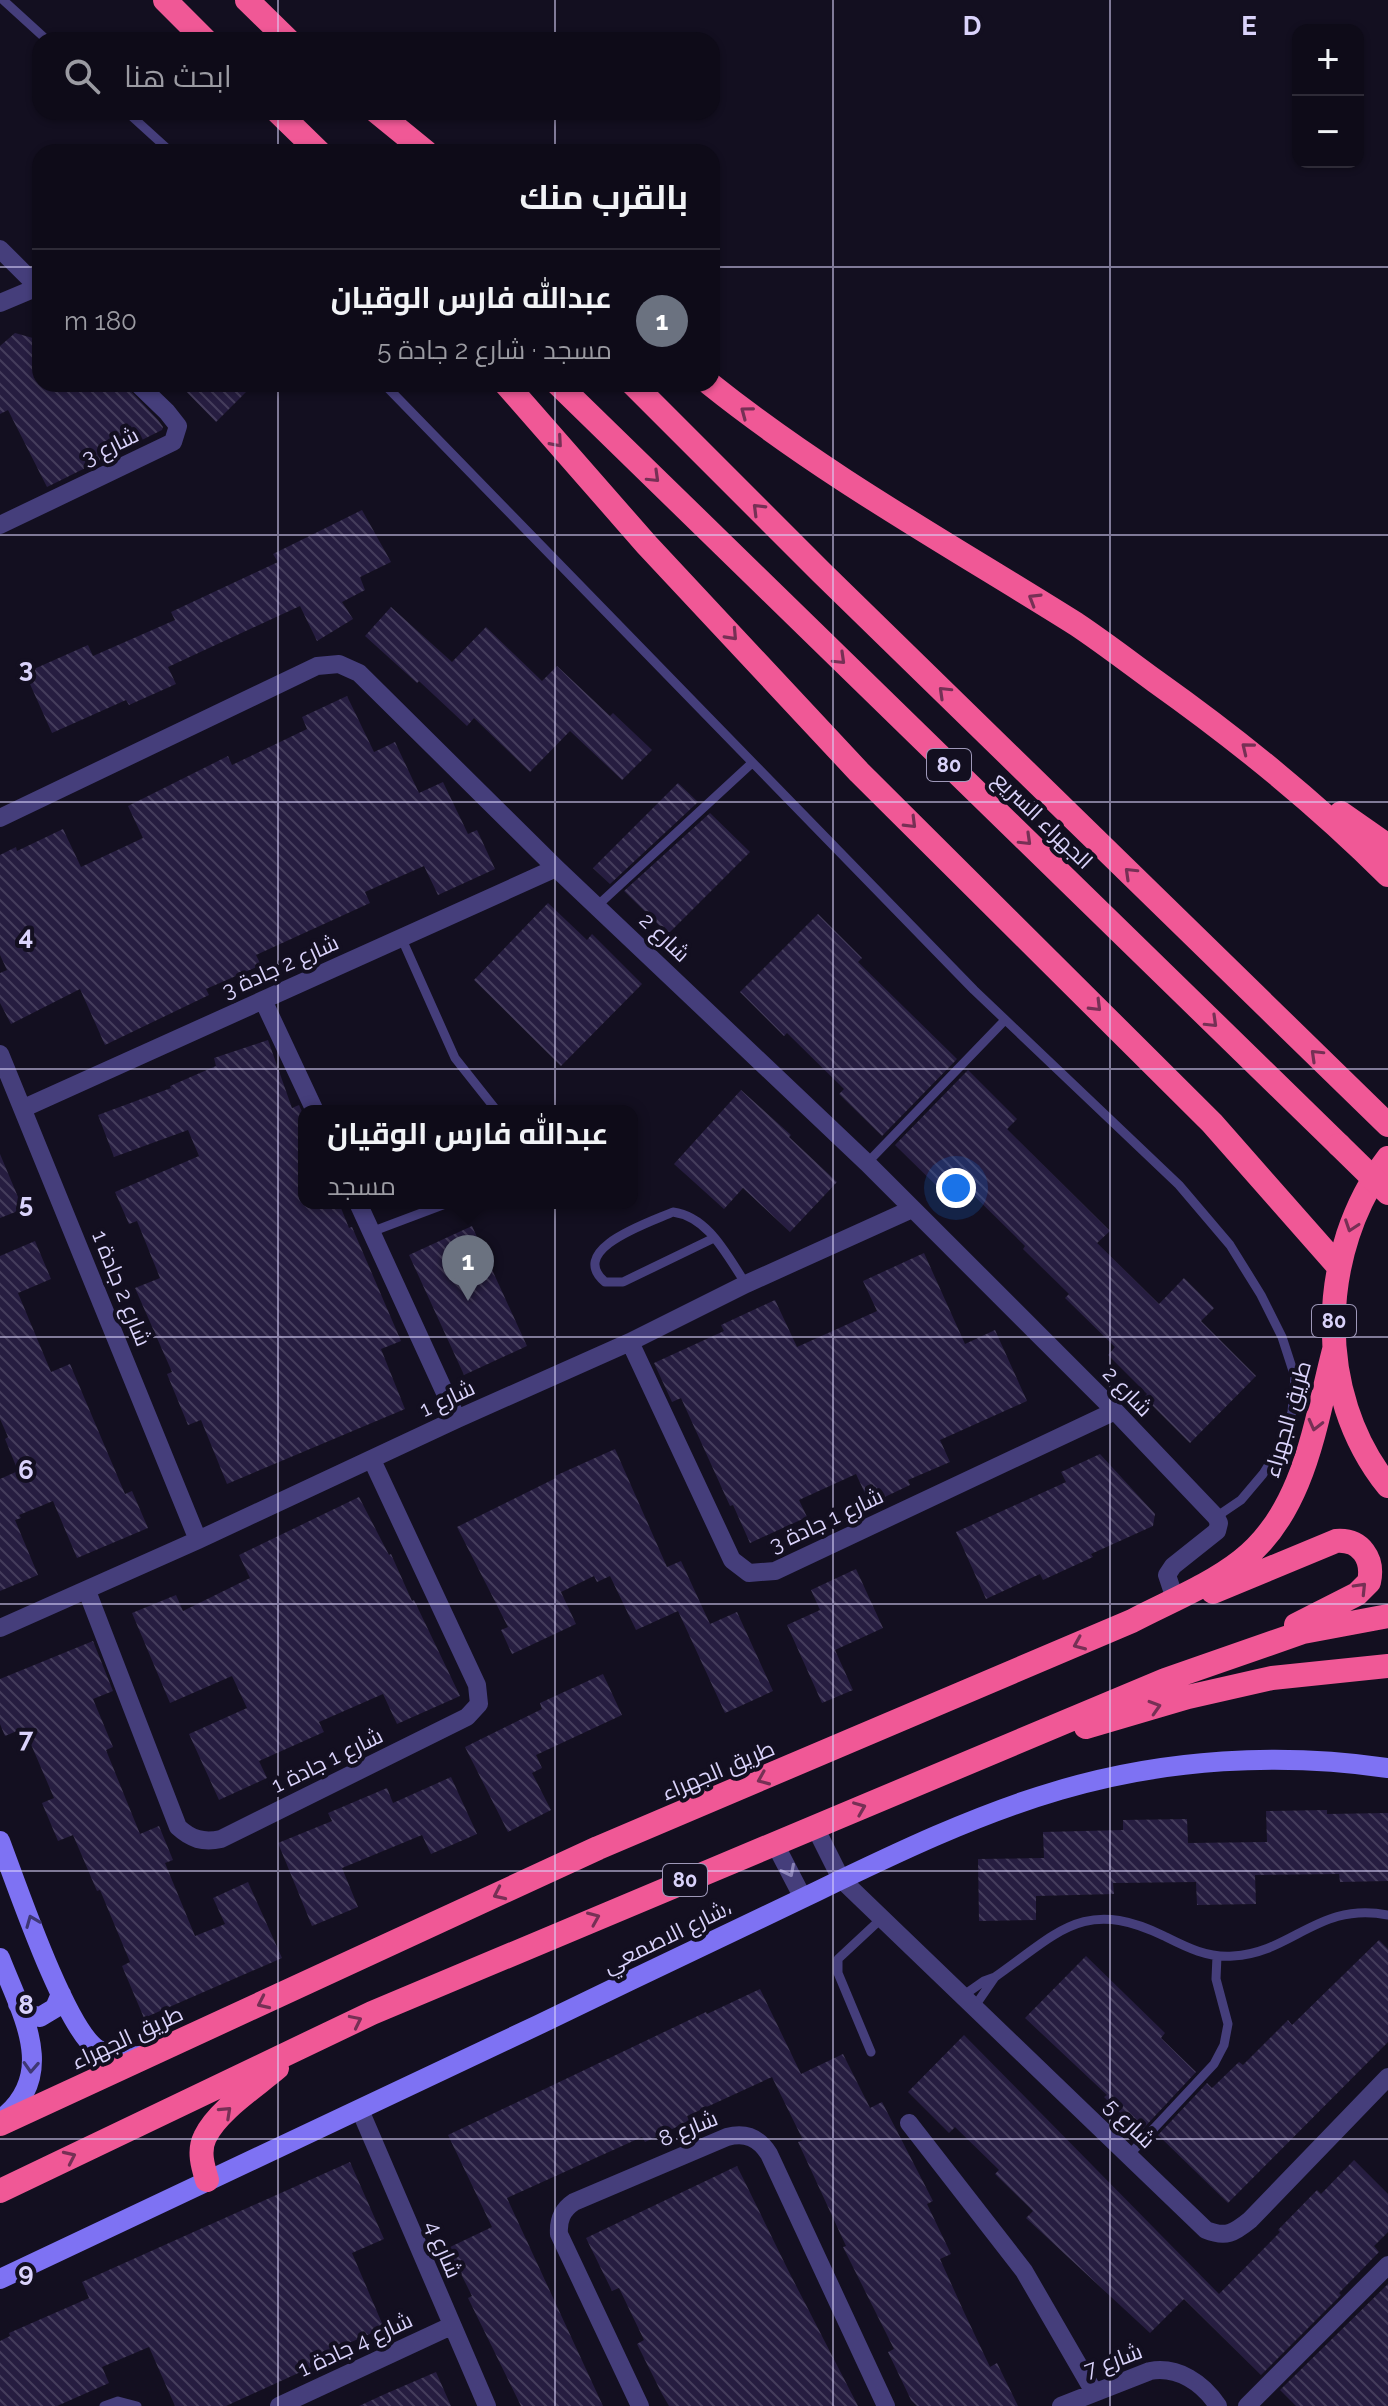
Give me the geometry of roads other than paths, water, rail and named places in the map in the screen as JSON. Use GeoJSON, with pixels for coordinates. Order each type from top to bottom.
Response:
{"type":"FeatureCollection","features":[{"type":"Feature","properties":{"kind":"highway"},"geometry":{"type":"LineString","coordinates":[[165,0],[197,32]]}},
{"type":"Feature","properties":{"kind":"highway"},"geometry":{"type":"LineString","coordinates":[[247,0],[281,32]]}},
{"type":"Feature","properties":{"kind":"highway"},"geometry":{"type":"LineString","coordinates":[[278,120],[298,144]]}},
{"type":"Feature","properties":{"kind":"highway"},"geometry":{"type":"LineString","coordinates":[[286,120],[311,144]]}},
{"type":"Feature","properties":{"kind":"highway"},"geometry":{"type":"LineString","coordinates":[[368,120],[392,144]]}},
{"type":"Feature","properties":{"kind":"highway"},"geometry":{"type":"LineString","coordinates":[[387,120],[416,144]]}},
{"type":"Feature","properties":{"kind":"highway"},"geometry":{"type":"LineString","coordinates":[[513,392],[647,545],[859,772],[1212,1123],[1338,1266]]}},
{"type":"Feature","properties":{"kind":"highway","name":"الجهراء السريع"},"geometry":{"type":"LineString","coordinates":[[566,392],[1388,1193]]}},
{"type":"Feature","properties":{"kind":"highway","name":"الجهراء السريع"},"geometry":{"type":"LineString","coordinates":[[641,392],[834,585],[1380,1117]]}},
{"type":"Feature","properties":{"kind":"highway"},"geometry":{"type":"LineString","coordinates":[[720,392],[822,468],[1078,626],[1236,739],[1285,779],[1388,875]]}},
{"type":"Feature","properties":{"kind":"highway"},"geometry":{"type":"LineString","coordinates":[[1285,779],[1388,846]]}},
{"type":"Feature","properties":{"kind":"highway","name":"80"},"geometry":{"type":"LineString","coordinates":[[1388,1158],[1374,1176],[1352,1219],[1338,1266],[1333,1308],[1334,1350],[1342,1391],[1358,1436],[1388,1486]]}},
{"type":"Feature","properties":{"kind":"highway","name":"طريق الجهراء"},"geometry":{"type":"LineString","coordinates":[[0,2122],[598,1848],[1132,1621],[1241,1561],[1289,1503],[1304,1467],[1334,1350]]}},
{"type":"Feature","properties":{"kind":"highway"},"geometry":{"type":"LineString","coordinates":[[1132,1621],[1221,1589],[1336,1541],[1355,1544],[1370,1559],[1369,1582],[1357,1594],[1314,1617],[1165,1680]]}},
{"type":"Feature","properties":{"kind":"highway","name":"80"},"geometry":{"type":"LineString","coordinates":[[0,2191],[372,2013],[1165,1680],[1303,1632],[1388,1616]]}},
{"type":"Feature","properties":{"kind":"highway"},"geometry":{"type":"LineString","coordinates":[[973,1761],[1188,1697],[1272,1678],[1388,1666]]}},
{"type":"Feature","properties":{"kind":"highway"},"geometry":{"type":"LineString","coordinates":[[207,2180],[202,2164],[204,2138],[220,2117],[302,2047]]}},
{"type":"Feature","properties":{"kind":"street"},"geometry":{"type":"LineString","coordinates":[[0,249],[32,281]]}},
{"type":"Feature","properties":{"kind":"street"},"geometry":{"type":"LineString","coordinates":[[0,303],[32,291]]}},
{"type":"Feature","properties":{"kind":"street","name":"شارع 3"},"geometry":{"type":"LineString","coordinates":[[0,525],[173,442],[178,426],[146,392]]}},
{"type":"Feature","properties":{"kind":"street","name":"شارع 2"},"geometry":{"type":"LineString","coordinates":[[0,818],[317,666],[339,664],[359,673],[556,868],[867,1163],[1115,1411],[1216,1517]]}},
{"type":"Feature","properties":{"kind":"street","name":"شارع 2 جادة 3"},"geometry":{"type":"LineString","coordinates":[[24,1108],[556,868]]}},
{"type":"Feature","properties":{"kind":"street"},"geometry":{"type":"LineString","coordinates":[[263,1000],[312,1105]]}},
{"type":"Feature","properties":{"kind":"street","name":"شارع 2 جادة 1"},"geometry":{"type":"LineString","coordinates":[[0,1054],[198,1540]]}},
{"type":"Feature","properties":{"kind":"street"},"geometry":{"type":"LineString","coordinates":[[361,1209],[457,1419]]}},
{"type":"Feature","properties":{"kind":"street","name":"شارع 1"},"geometry":{"type":"LineString","coordinates":[[0,1628],[630,1342],[746,1284],[912,1209]]}},
{"type":"Feature","properties":{"kind":"street","name":"شارع 1 جادة 3"},"geometry":{"type":"LineString","coordinates":[[630,1342],[732,1560],[749,1573],[775,1571],[1115,1411]]}},
{"type":"Feature","properties":{"kind":"street","name":"شارع 1 جادة 1"},"geometry":{"type":"LineString","coordinates":[[87,1591],[178,1827],[194,1839],[221,1839],[467,1717],[479,1704],[477,1685],[372,1460]]}},
{"type":"Feature","properties":{"kind":"street"},"geometry":{"type":"LineString","coordinates":[[1175,1599],[1167,1575],[1173,1566],[1217,1531],[1219,1523],[1216,1517]]}},
{"type":"Feature","properties":{"kind":"street","name":"شارع الاصمعي،"},"geometry":{"type":"LineString","coordinates":[[0,2279],[841,1879],[992,1814],[1061,1790],[1196,1764],[1254,1759],[1322,1760],[1388,1768]]}},
{"type":"Feature","properties":{"kind":"street"},"geometry":{"type":"LineString","coordinates":[[815,1827],[841,1879]]}},
{"type":"Feature","properties":{"kind":"street"},"geometry":{"type":"LineString","coordinates":[[0,1841],[73,2020],[97,2049],[136,2057],[157,2052]]}},
{"type":"Feature","properties":{"kind":"street"},"geometry":{"type":"LineString","coordinates":[[775,1844],[803,1898]]}},
{"type":"Feature","properties":{"kind":"street","name":"شارع 5"},"geometry":{"type":"LineString","coordinates":[[841,1879],[1206,2230],[1219,2236],[1228,2235],[1250,2220],[1386,2083]]}},
{"type":"Feature","properties":{"kind":"street"},"geometry":{"type":"LineString","coordinates":[[0,1958],[31,2041],[33,2068],[29,2089],[0,2122]]}},
{"type":"Feature","properties":{"kind":"street"},"geometry":{"type":"LineString","coordinates":[[18,2004],[26,2014],[40,2017],[55,2008],[61,1994]]}},
{"type":"Feature","properties":{"kind":"street","name":"شارع 4"},"geometry":{"type":"LineString","coordinates":[[360,2110],[487,2406]]}},
{"type":"Feature","properties":{"kind":"street"},"geometry":{"type":"LineString","coordinates":[[909,2123],[1024,2271],[1094,2392]]}},
{"type":"Feature","properties":{"kind":"street","name":"شارع 8"},"geometry":{"type":"LineString","coordinates":[[640,2406],[559,2234],[560,2219],[574,2202],[727,2137],[743,2134],[759,2140],[769,2154],[886,2406]]}},
{"type":"Feature","properties":{"kind":"street"},"geometry":{"type":"LineString","coordinates":[[1247,2406],[1388,2265]]}},
{"type":"Feature","properties":{"kind":"street","name":"شارع 4 جادة 1"},"geometry":{"type":"LineString","coordinates":[[279,2406],[451,2326]]}},
{"type":"Feature","properties":{"kind":"street","name":"شارع 7"},"geometry":{"type":"LineString","coordinates":[[1061,2406],[1162,2369],[1197,2382],[1218,2406]]}},
{"type":"Feature","properties":{"kind":"lane"},"geometry":{"type":"LineString","coordinates":[[3,0],[38,32]]}},
{"type":"Feature","properties":{"kind":"lane"},"geometry":{"type":"LineString","coordinates":[[136,120],[162,144]]}},
{"type":"Feature","properties":{"kind":"lane"},"geometry":{"type":"LineString","coordinates":[[392,392],[1005,1020],[1179,1185],[1230,1245],[1282,1337],[1295,1377],[1292,1412],[1281,1445],[1263,1474],[1241,1500],[1216,1517]]}},
{"type":"Feature","properties":{"kind":"lane"},"geometry":{"type":"LineString","coordinates":[[597,906],[752,763]]}},
{"type":"Feature","properties":{"kind":"lane"},"geometry":{"type":"LineString","coordinates":[[401,937],[455,1058],[492,1105]]}},
{"type":"Feature","properties":{"kind":"lane"},"geometry":{"type":"LineString","coordinates":[[867,1163],[1005,1020]]}},
{"type":"Feature","properties":{"kind":"lane"},"geometry":{"type":"LineString","coordinates":[[371,1232],[432,1209]]}},
{"type":"Feature","properties":{"kind":"lane"},"geometry":{"type":"LineString","coordinates":[[714,1238],[623,1282],[605,1282],[595,1267],[595,1259],[606,1243],[673,1212],[694,1217],[714,1238],[746,1284]]}},
{"type":"Feature","properties":{"kind":"lane"},"geometry":{"type":"LineString","coordinates":[[969,2001],[995,1977],[1056,1934],[1076,1923],[1098,1918],[1121,1919],[1188,1948],[1233,1957],[1265,1949],[1332,1916],[1352,1912],[1388,1915]]}},
{"type":"Feature","properties":{"kind":"lane"},"geometry":{"type":"LineString","coordinates":[[871,2052],[838,1973],[838,1959],[882,1918]]}},
{"type":"Feature","properties":{"kind":"lane"},"geometry":{"type":"LineString","coordinates":[[1129,2155],[1214,2064],[1224,2045],[1228,2024],[1216,1979],[1217,1956]]}},
{"type":"Feature","properties":{"kind":"lane"},"geometry":{"type":"LineString","coordinates":[[969,2001],[995,1977]]}},
{"type":"Feature","properties":{"kind":"lane"},"geometry":{"type":"LineString","coordinates":[[104,2406],[118,2401],[137,2406]]}},
{"type":"Feature","properties":{"kind":"place","name":"عبدالله فارس الوقيان"},"geometry":{"type":"Point","coordinates":[468,1301]}}]}
